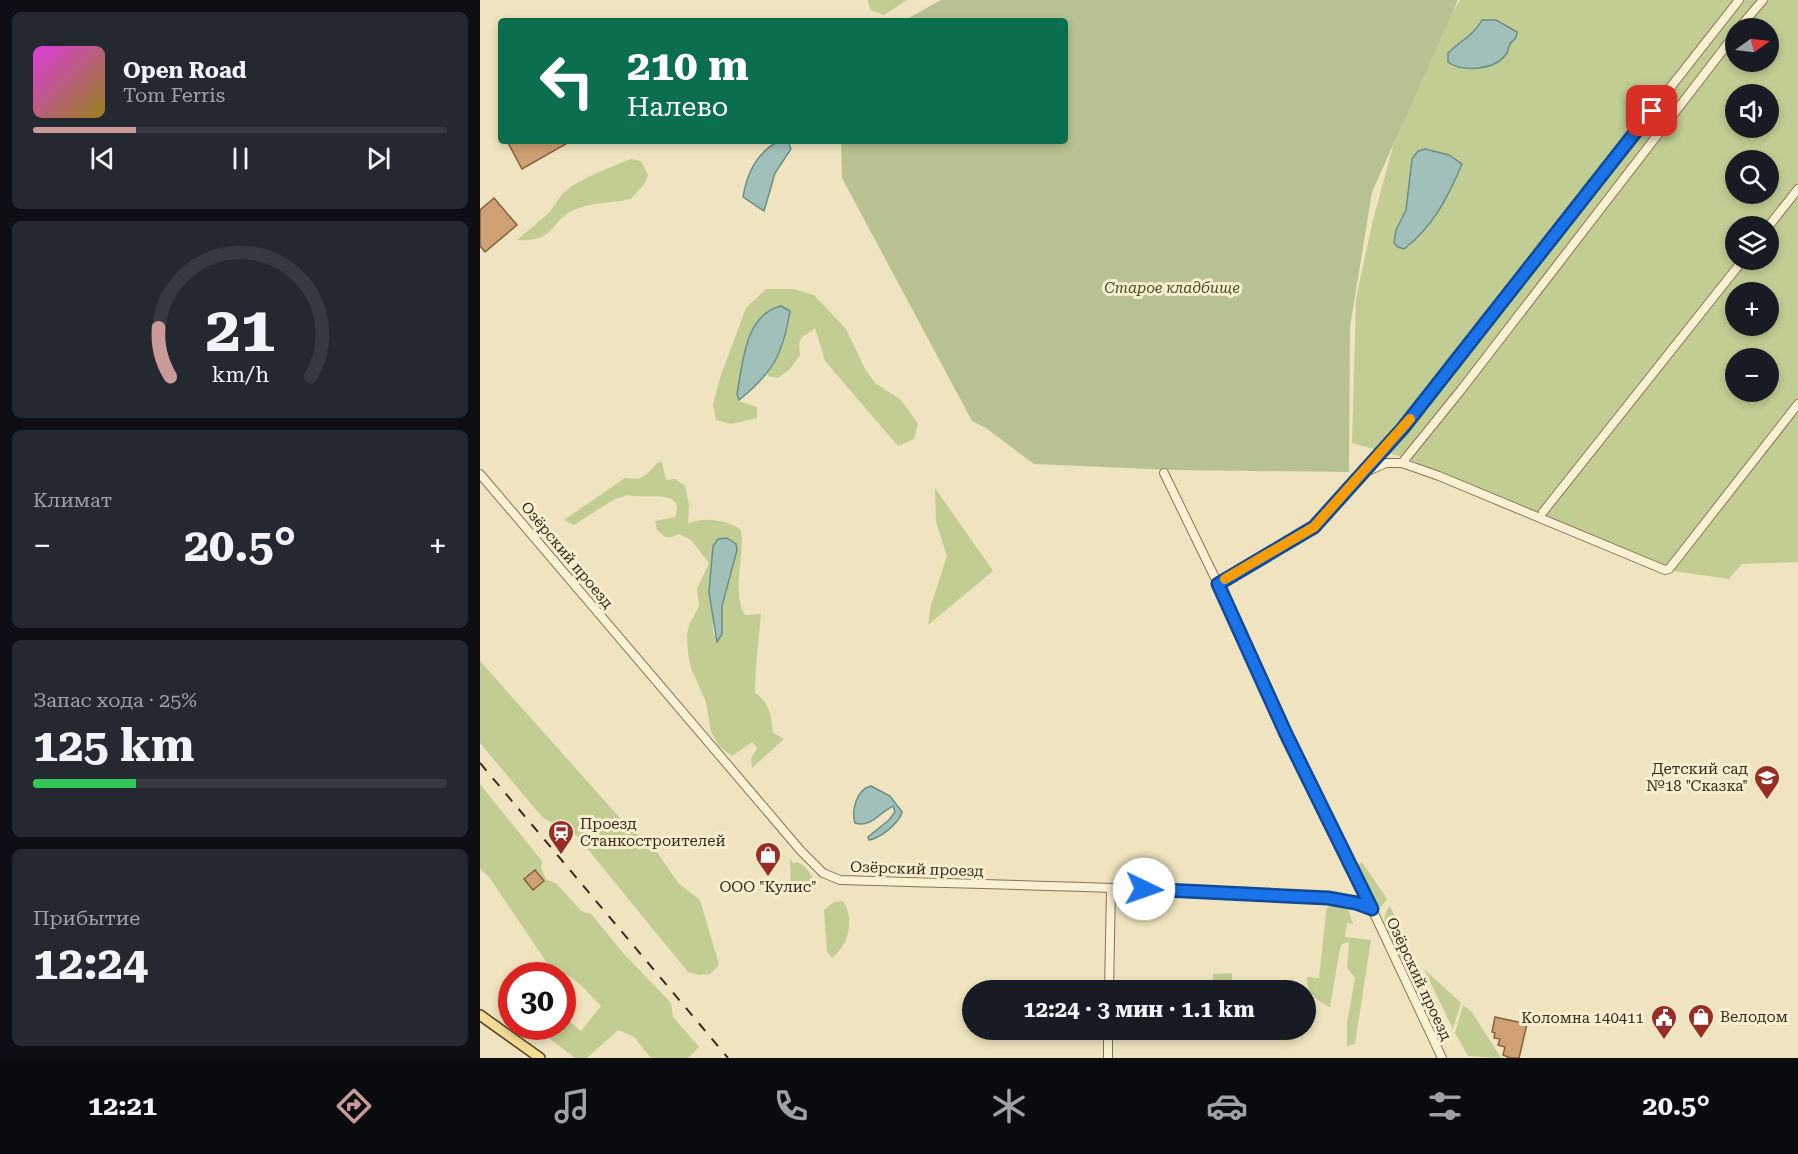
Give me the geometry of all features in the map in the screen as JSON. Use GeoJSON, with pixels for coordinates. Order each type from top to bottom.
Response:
{"type":"FeatureCollection","features":[{"type":"Feature","properties":{"kind":"main road"},"geometry":{"type":"LineString","coordinates":[[480,1015],[540,1058]]}},
{"type":"Feature","properties":{"kind":"street"},"geometry":{"type":"LineString","coordinates":[[1218,584],[1314,527],[1403,428],[1739,0]]}},
{"type":"Feature","properties":{"kind":"street"},"geometry":{"type":"LineString","coordinates":[[1748,18],[1763,0]]}},
{"type":"Feature","properties":{"kind":"street"},"geometry":{"type":"LineString","coordinates":[[1402,463],[1461,390],[1725,47]]}},
{"type":"Feature","properties":{"kind":"street"},"geometry":{"type":"LineString","coordinates":[[1777,216],[1798,189]]}},
{"type":"Feature","properties":{"kind":"street"},"geometry":{"type":"LineString","coordinates":[[1543,512],[1735,270]]}},
{"type":"Feature","properties":{"kind":"street"},"geometry":{"type":"LineString","coordinates":[[1361,474],[1386,464],[1402,463],[1515,506],[1665,570],[1670,569],[1686,550],[1798,404]]}},
{"type":"Feature","properties":{"kind":"street"},"geometry":{"type":"LineString","coordinates":[[1164,473],[1218,584],[1286,734],[1372,909]]}},
{"type":"Feature","properties":{"kind":"street","name":"Озёрский проезд"},"geometry":{"type":"LineString","coordinates":[[480,474],[823,873],[840,880],[1316,897],[1356,903],[1372,909],[1442,1058]]}},
{"type":"Feature","properties":{"kind":"street"},"geometry":{"type":"LineString","coordinates":[[1109,980],[1111,888]]}},
{"type":"Feature","properties":{"kind":"street"},"geometry":{"type":"LineString","coordinates":[[1108,1040],[1108,1058]]}},
{"type":"Feature","properties":{"kind":"green space"},"geometry":{"type":"Polygon","coordinates":[[[868,0],[907,0],[884,15],[870,10],[868,0]]]}},
{"type":"Feature","properties":{"kind":"green space","name":"Старое кладбище"},"geometry":{"type":"Polygon","coordinates":[[[941,0],[1458,0],[1372,192],[1350,327],[1349,472],[1173,470],[1034,464],[986,428],[972,421],[842,178],[841,144],[1068,144],[1068,18],[908,18],[941,0]]]}},
{"type":"Feature","properties":{"kind":"green space"},"geometry":{"type":"Polygon","coordinates":[[[1460,0],[1798,0],[1798,562],[1742,564],[1729,579],[1674,571],[1406,458],[1352,443],[1356,298],[1373,220],[1393,146],[1438,36],[1460,0]]]}},
{"type":"Feature","properties":{"kind":"green space"},"geometry":{"type":"Polygon","coordinates":[[[631,159],[641,161],[648,175],[645,183],[631,199],[576,209],[561,218],[552,229],[539,238],[517,240],[549,213],[562,194],[572,186],[631,159]]]}},
{"type":"Feature","properties":{"kind":"green space"},"geometry":{"type":"Polygon","coordinates":[[[766,289],[794,289],[814,295],[846,329],[865,369],[875,383],[901,400],[918,424],[914,439],[898,446],[825,361],[815,328],[800,340],[800,355],[790,369],[778,378],[767,376],[783,344],[790,311],[759,321],[747,341],[737,394],[739,401],[757,407],[757,418],[731,424],[716,420],[713,404],[721,375],[746,308],[766,289]]]}},
{"type":"Feature","properties":{"kind":"green space"},"geometry":{"type":"Polygon","coordinates":[[[662,462],[666,480],[675,479],[685,486],[689,505],[688,524],[700,520],[715,520],[741,530],[739,597],[741,606],[745,615],[761,614],[755,693],[767,705],[773,733],[784,739],[752,768],[751,758],[757,748],[752,742],[732,756],[719,746],[711,732],[706,702],[691,668],[687,635],[689,625],[699,606],[697,589],[709,563],[691,540],[679,534],[665,537],[657,530],[655,521],[675,517],[677,508],[675,502],[669,498],[628,495],[613,500],[574,525],[564,520],[625,478],[639,479],[657,463],[662,462]],[[718,539],[713,546],[709,592],[714,612],[713,631],[717,642],[724,592],[737,550],[718,539]]]}},
{"type":"Feature","properties":{"kind":"green space"},"geometry":{"type":"Polygon","coordinates":[[[935,488],[993,571],[928,625],[931,605],[947,556],[936,522],[935,488]]]}},
{"type":"Feature","properties":{"kind":"green space"},"geometry":{"type":"Polygon","coordinates":[[[480,661],[620,818],[654,848],[679,884],[700,900],[719,965],[710,974],[698,975],[688,972],[577,836],[543,818],[480,743],[480,661]]]}},
{"type":"Feature","properties":{"kind":"green space"},"geometry":{"type":"Polygon","coordinates":[[[480,784],[542,861],[541,868],[546,879],[557,884],[581,911],[591,914],[623,953],[671,1003],[673,1017],[699,1047],[688,1058],[651,1058],[634,1037],[618,1030],[587,1058],[575,1058],[552,1040],[576,1040],[576,1027],[581,1031],[601,1006],[576,982],[576,962],[546,962],[489,877],[480,869],[480,784]]]}},
{"type":"Feature","properties":{"kind":"green space"},"geometry":{"type":"Polygon","coordinates":[[[790,859],[794,864],[797,862],[807,870],[816,889],[812,887],[803,893],[791,893],[790,859]]]}},
{"type":"Feature","properties":{"kind":"green space"},"geometry":{"type":"Polygon","coordinates":[[[1362,862],[1387,899],[1381,907],[1374,905],[1355,867],[1362,862]]]}},
{"type":"Feature","properties":{"kind":"green space"},"geometry":{"type":"Polygon","coordinates":[[[843,901],[849,916],[848,931],[843,946],[832,958],[827,952],[824,910],[834,902],[843,901]]]}},
{"type":"Feature","properties":{"kind":"green space"},"geometry":{"type":"Polygon","coordinates":[[[1333,905],[1348,909],[1353,924],[1347,923],[1345,937],[1371,940],[1355,1044],[1347,1046],[1347,1023],[1355,978],[1347,968],[1349,942],[1342,944],[1340,948],[1330,1007],[1316,998],[1316,980],[1307,980],[1307,977],[1319,978],[1327,908],[1333,905]]]}},
{"type":"Feature","properties":{"kind":"green space"},"geometry":{"type":"Polygon","coordinates":[[[1390,906],[1413,955],[1405,960],[1400,957],[1385,925],[1386,912],[1390,906]]]}},
{"type":"Feature","properties":{"kind":"green space"},"geometry":{"type":"Polygon","coordinates":[[[1417,962],[1434,1001],[1422,1004],[1407,972],[1408,966],[1417,962]]]}},
{"type":"Feature","properties":{"kind":"green space"},"geometry":{"type":"Polygon","coordinates":[[[1424,969],[1461,1003],[1453,1029],[1424,969]]]}},
{"type":"Feature","properties":{"kind":"green space"},"geometry":{"type":"Polygon","coordinates":[[[1232,973],[1232,980],[1213,980],[1213,974],[1232,973]]]}},
{"type":"Feature","properties":{"kind":"green space"},"geometry":{"type":"Polygon","coordinates":[[[1463,1005],[1472,1012],[1501,1058],[1468,1056],[1455,1033],[1463,1005]]]}},
{"type":"Feature","properties":{"kind":"water"},"geometry":{"type":"Polygon","coordinates":[[[1482,20],[1496,20],[1517,32],[1507,53],[1495,63],[1479,68],[1462,68],[1448,62],[1448,53],[1471,34],[1482,20]]]}},
{"type":"Feature","properties":{"kind":"water"},"geometry":{"type":"Polygon","coordinates":[[[789,144],[791,149],[775,173],[764,211],[743,197],[754,164],[771,146],[789,144]]]}},
{"type":"Feature","properties":{"kind":"water"},"geometry":{"type":"Polygon","coordinates":[[[1425,149],[1449,155],[1462,164],[1439,211],[1404,249],[1394,243],[1396,230],[1406,210],[1412,159],[1418,151],[1425,149]]]}},
{"type":"Feature","properties":{"kind":"water"},"geometry":{"type":"Polygon","coordinates":[[[781,306],[790,311],[780,351],[775,362],[760,381],[739,400],[737,394],[741,369],[752,330],[759,319],[769,311],[781,306]]]}},
{"type":"Feature","properties":{"kind":"water"},"geometry":{"type":"Polygon","coordinates":[[[727,538],[736,544],[737,550],[722,606],[722,634],[717,642],[709,592],[713,546],[718,539],[727,538]]]}},
{"type":"Feature","properties":{"kind":"water"},"geometry":{"type":"Polygon","coordinates":[[[871,786],[890,796],[902,812],[889,829],[869,840],[868,837],[895,812],[893,806],[870,822],[855,823],[856,801],[862,791],[871,786]]]}},
{"type":"Feature","properties":{"kind":"building"},"geometry":{"type":"Polygon","coordinates":[[[509,144],[566,144],[522,169],[509,144]]]}},
{"type":"Feature","properties":{"kind":"building"},"geometry":{"type":"Polygon","coordinates":[[[494,198],[517,225],[485,252],[480,246],[480,210],[494,198]]]}},
{"type":"Feature","properties":{"kind":"building"},"geometry":{"type":"Polygon","coordinates":[[[535,870],[544,881],[533,890],[524,879],[535,870]]]}},
{"type":"Feature","properties":{"kind":"building"},"geometry":{"type":"Polygon","coordinates":[[[1495,1017],[1527,1024],[1519,1058],[1503,1055],[1505,1047],[1498,1045],[1500,1039],[1494,1038],[1495,1033],[1492,1032],[1495,1017]]]}},
{"type":"Feature","properties":{"kind":"railway"},"geometry":{"type":"LineString","coordinates":[[480,763],[728,1058]]}},
{"type":"Feature","properties":{"kind":"slow traffic"},"geometry":{"type":"LineString","coordinates":[[1225,579],[1295,536],[1314,527],[1410,419]]}},
{"type":"Feature","properties":{"kind":"place","name":"Детский сад №18 \"Сказка\""},"geometry":{"type":"Point","coordinates":[1767,801]}},
{"type":"Feature","properties":{"kind":"place","name":"Проезд Станкостроителей"},"geometry":{"type":"Point","coordinates":[561,856]}},
{"type":"Feature","properties":{"kind":"place","name":"ООО \"Кулис\""},"geometry":{"type":"Point","coordinates":[768,878]}},
{"type":"Feature","properties":{"kind":"place","name":"Велодом"},"geometry":{"type":"Point","coordinates":[1701,1040]}},
{"type":"Feature","properties":{"kind":"place","name":"Коломна 140411"},"geometry":{"type":"Point","coordinates":[1664,1041]}},
{"type":"Feature","properties":{"kind":"route"},"geometry":{"type":"LineString","coordinates":[[1144,889],[1341,899],[1372,909],[1286,734],[1218,584],[1295,536],[1314,527],[1321,520],[1347,488],[1403,428],[1652,111]]}}]}
